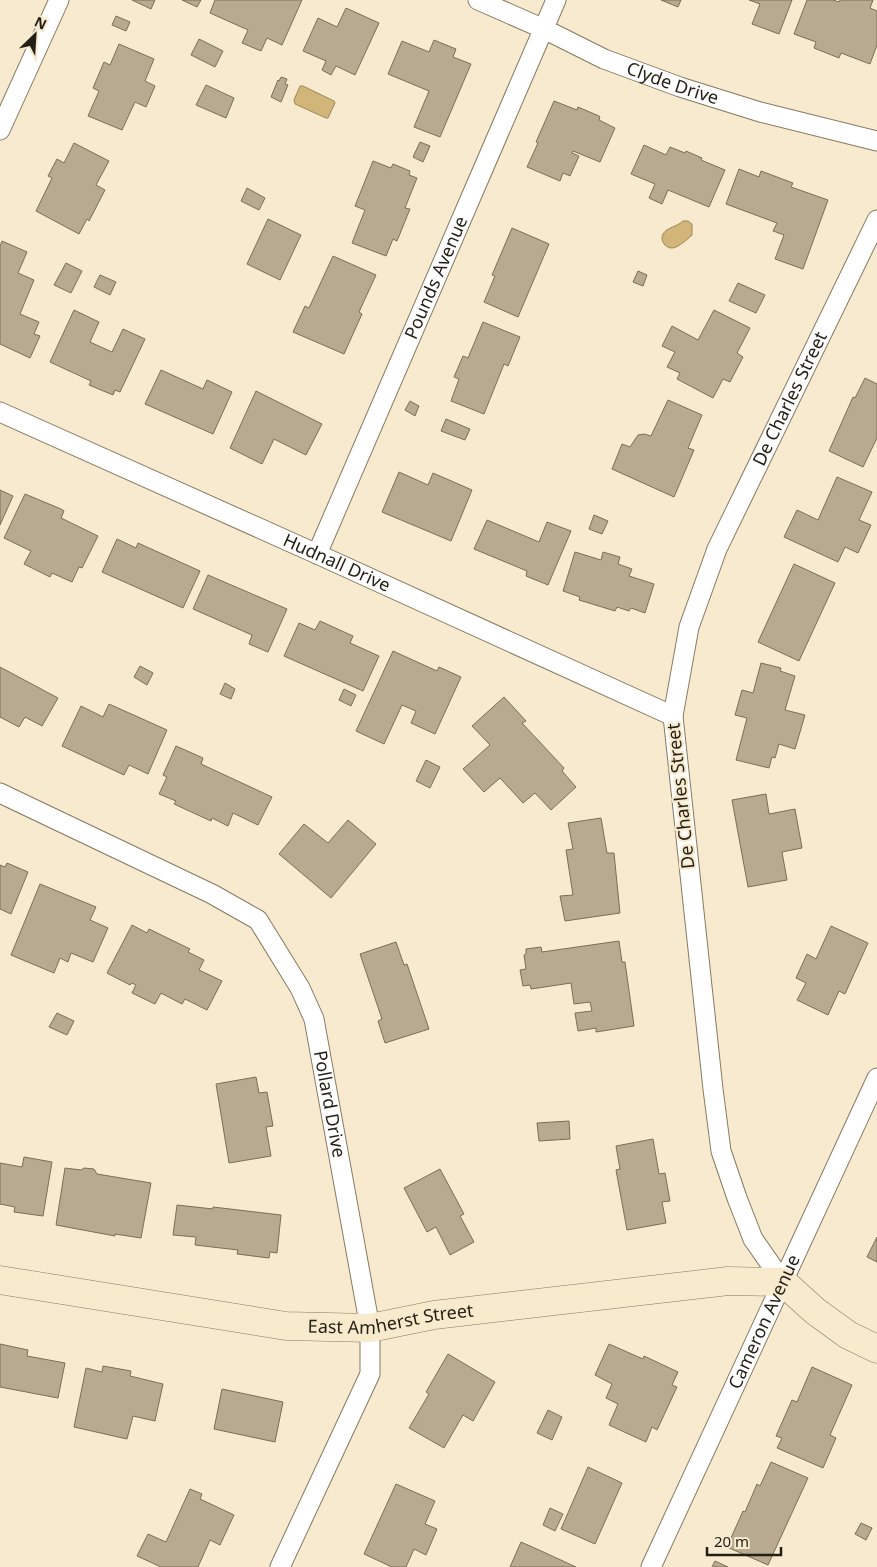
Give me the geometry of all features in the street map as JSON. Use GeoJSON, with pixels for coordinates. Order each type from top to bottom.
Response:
{"type":"FeatureCollection","features":[{"type":"Feature","properties":{"kind":"street"},"geometry":{"type":"LineString","coordinates":[[0,130],[59,0]]}},
{"type":"Feature","properties":{"kind":"street","name":"Clyde Drive"},"geometry":{"type":"LineString","coordinates":[[478,0],[544,29],[604,59],[680,87],[760,112],[877,141]]}},
{"type":"Feature","properties":{"kind":"street","name":"Pounds Avenue"},"geometry":{"type":"LineString","coordinates":[[317,554],[556,0]]}},
{"type":"Feature","properties":{"kind":"street","name":"De Charles Street"},"geometry":{"type":"LineString","coordinates":[[877,220],[716,549],[689,627],[673,716],[712,1079],[722,1151],[753,1239],[783,1282],[815,1311],[842,1330],[877,1349]]}},
{"type":"Feature","properties":{"kind":"street","name":"Hudnall Drive"},"geometry":{"type":"LineString","coordinates":[[0,412],[673,716]]}},
{"type":"Feature","properties":{"kind":"street","name":"Pollard Drive"},"geometry":{"type":"LineString","coordinates":[[0,793],[212,894],[258,920],[300,988],[314,1019],[370,1328],[370,1374],[280,1567]]}},
{"type":"Feature","properties":{"kind":"street","name":"Cameron Avenue"},"geometry":{"type":"LineString","coordinates":[[651,1567],[877,1078]]}},
{"type":"Feature","properties":{"kind":"street","name":"East Amherst Street"},"geometry":{"type":"LineString","coordinates":[[0,1280],[286,1326],[370,1328],[434,1315],[728,1281],[783,1282]]}},
{"type":"Feature","properties":{"kind":"shaded area"},"geometry":{"type":"Polygon","coordinates":[[[300,86],[334,101],[335,103],[328,118],[295,104],[294,100],[300,86]]]}},
{"type":"Feature","properties":{"kind":"shaded area"},"geometry":{"type":"Polygon","coordinates":[[[683,221],[688,221],[692,224],[692,235],[676,247],[667,247],[662,240],[663,234],[683,221]]]}},
{"type":"Feature","properties":{"kind":"building"},"geometry":{"type":"Polygon","coordinates":[[[132,0],[155,0],[151,9],[132,0]]]}},
{"type":"Feature","properties":{"kind":"building"},"geometry":{"type":"Polygon","coordinates":[[[182,0],[201,0],[197,7],[182,0]]]}},
{"type":"Feature","properties":{"kind":"building"},"geometry":{"type":"Polygon","coordinates":[[[215,0],[302,0],[282,45],[267,38],[261,51],[242,43],[248,30],[210,13],[215,0]]]}},
{"type":"Feature","properties":{"kind":"building"},"geometry":{"type":"Polygon","coordinates":[[[661,0],[681,0],[678,7],[661,0]]]}},
{"type":"Feature","properties":{"kind":"building"},"geometry":{"type":"Polygon","coordinates":[[[749,0],[792,0],[779,34],[752,24],[760,4],[749,0]]]}},
{"type":"Feature","properties":{"kind":"building"},"geometry":{"type":"Polygon","coordinates":[[[807,0],[833,0],[839,2],[840,0],[873,0],[870,8],[877,11],[877,45],[870,64],[841,53],[839,58],[814,48],[816,42],[794,34],[807,0]]]}},
{"type":"Feature","properties":{"kind":"building"},"geometry":{"type":"Polygon","coordinates":[[[346,8],[379,23],[355,75],[336,66],[331,75],[322,70],[326,61],[303,51],[318,18],[337,27],[346,8]]]}},
{"type":"Feature","properties":{"kind":"building"},"geometry":{"type":"Polygon","coordinates":[[[116,16],[130,22],[126,31],[112,25],[116,16]]]}},
{"type":"Feature","properties":{"kind":"building"},"geometry":{"type":"Polygon","coordinates":[[[199,39],[223,51],[215,67],[191,55],[199,39]]]}},
{"type":"Feature","properties":{"kind":"building"},"geometry":{"type":"Polygon","coordinates":[[[434,40],[456,49],[453,57],[471,64],[440,137],[414,127],[429,91],[388,74],[402,41],[429,52],[434,40]]]}},
{"type":"Feature","properties":{"kind":"building"},"geometry":{"type":"Polygon","coordinates":[[[119,44],[154,59],[145,81],[155,86],[146,107],[135,102],[122,130],[88,116],[99,91],[93,88],[104,62],[110,65],[119,44]]]}},
{"type":"Feature","properties":{"kind":"building"},"geometry":{"type":"Polygon","coordinates":[[[281,77],[287,79],[285,84],[288,85],[281,102],[271,97],[281,77]]]}},
{"type":"Feature","properties":{"kind":"building"},"geometry":{"type":"Polygon","coordinates":[[[206,85],[234,98],[226,118],[196,105],[206,85]]]}},
{"type":"Feature","properties":{"kind":"building"},"geometry":{"type":"Polygon","coordinates":[[[554,101],[577,110],[578,107],[599,116],[599,120],[615,128],[600,162],[573,151],[572,153],[579,156],[570,176],[563,173],[560,181],[527,167],[554,101]]]}},
{"type":"Feature","properties":{"kind":"building"},"geometry":{"type":"Polygon","coordinates":[[[420,142],[430,146],[423,162],[413,157],[420,142]]]}},
{"type":"Feature","properties":{"kind":"building"},"geometry":{"type":"Polygon","coordinates":[[[74,143],[109,161],[96,185],[105,190],[89,221],[87,219],[79,234],[36,211],[52,178],[48,176],[57,159],[64,163],[74,143]]]}},
{"type":"Feature","properties":{"kind":"building"},"geometry":{"type":"Polygon","coordinates":[[[644,145],[666,155],[670,147],[685,153],[686,151],[702,158],[701,160],[725,170],[709,207],[668,190],[662,204],[649,198],[655,184],[631,174],[644,145]]]}},
{"type":"Feature","properties":{"kind":"building"},"geometry":{"type":"Polygon","coordinates":[[[373,161],[391,168],[393,164],[410,171],[409,175],[417,178],[405,208],[410,209],[397,241],[393,239],[386,256],[352,243],[365,210],[355,206],[373,161]]]}},
{"type":"Feature","properties":{"kind":"building"},"geometry":{"type":"Polygon","coordinates":[[[739,169],[759,177],[761,171],[793,183],[791,187],[828,200],[803,269],[775,259],[784,235],[773,231],[777,223],[726,204],[739,169]]]}},
{"type":"Feature","properties":{"kind":"building"},"geometry":{"type":"Polygon","coordinates":[[[247,188],[265,198],[259,210],[241,201],[247,188]]]}},
{"type":"Feature","properties":{"kind":"building"},"geometry":{"type":"Polygon","coordinates":[[[268,219],[301,235],[280,280],[247,264],[268,219]]]}},
{"type":"Feature","properties":{"kind":"building"},"geometry":{"type":"Polygon","coordinates":[[[512,228],[549,244],[518,317],[484,302],[495,276],[492,275],[512,228]]]}},
{"type":"Feature","properties":{"kind":"building"},"geometry":{"type":"Polygon","coordinates":[[[2,241],[27,252],[18,273],[34,280],[20,314],[39,322],[34,334],[40,336],[30,358],[0,344],[0,246],[2,241]]]}},
{"type":"Feature","properties":{"kind":"building"},"geometry":{"type":"Polygon","coordinates":[[[333,256],[376,275],[359,312],[362,314],[344,354],[293,332],[305,306],[309,308],[333,256]]]}},
{"type":"Feature","properties":{"kind":"building"},"geometry":{"type":"Polygon","coordinates":[[[66,263],[82,271],[71,293],[54,285],[66,263]]]}},
{"type":"Feature","properties":{"kind":"building"},"geometry":{"type":"Polygon","coordinates":[[[638,271],[647,275],[643,286],[633,282],[638,271]]]}},
{"type":"Feature","properties":{"kind":"building"},"geometry":{"type":"Polygon","coordinates":[[[100,275],[116,282],[110,295],[94,287],[100,275]]]}},
{"type":"Feature","properties":{"kind":"building"},"geometry":{"type":"Polygon","coordinates":[[[738,283],[765,295],[756,313],[729,301],[738,283]]]}},
{"type":"Feature","properties":{"kind":"building"},"geometry":{"type":"Polygon","coordinates":[[[74,310],[99,322],[90,342],[112,352],[123,329],[145,339],[120,392],[115,390],[113,395],[89,385],[91,381],[50,362],[74,310]]]}},
{"type":"Feature","properties":{"kind":"building"},"geometry":{"type":"Polygon","coordinates":[[[714,310],[750,328],[737,353],[743,357],[730,382],[723,379],[713,398],[677,379],[680,373],[667,367],[675,352],[662,346],[672,326],[698,340],[714,310]]]}},
{"type":"Feature","properties":{"kind":"building"},"geometry":{"type":"Polygon","coordinates":[[[483,322],[520,337],[508,366],[504,364],[484,414],[451,401],[459,379],[454,377],[463,356],[468,358],[483,322]]]}},
{"type":"Feature","properties":{"kind":"building"},"geometry":{"type":"Polygon","coordinates":[[[161,370],[203,389],[207,380],[232,392],[213,434],[145,404],[161,370]]]}},
{"type":"Feature","properties":{"kind":"building"},"geometry":{"type":"Polygon","coordinates":[[[865,378],[877,384],[877,438],[863,467],[829,451],[853,397],[855,398],[865,378]]]}},
{"type":"Feature","properties":{"kind":"building"},"geometry":{"type":"Polygon","coordinates":[[[256,391],[322,424],[306,455],[274,439],[262,464],[230,448],[256,391]]]}},
{"type":"Feature","properties":{"kind":"building"},"geometry":{"type":"Polygon","coordinates":[[[668,400],[702,415],[688,448],[694,450],[674,497],[612,469],[622,444],[630,447],[638,435],[651,436],[668,400]]]}},
{"type":"Feature","properties":{"kind":"building"},"geometry":{"type":"Polygon","coordinates":[[[410,401],[419,406],[415,416],[405,410],[410,401]]]}},
{"type":"Feature","properties":{"kind":"building"},"geometry":{"type":"Polygon","coordinates":[[[446,419],[470,429],[465,440],[441,431],[446,419]]]}},
{"type":"Feature","properties":{"kind":"building"},"geometry":{"type":"Polygon","coordinates":[[[399,472],[428,485],[433,473],[472,490],[451,541],[382,512],[399,472]]]}},
{"type":"Feature","properties":{"kind":"building"},"geometry":{"type":"Polygon","coordinates":[[[837,477],[872,492],[859,520],[871,525],[858,553],[845,547],[838,562],[784,537],[797,510],[818,520],[837,477]]]}},
{"type":"Feature","properties":{"kind":"building"},"geometry":{"type":"Polygon","coordinates":[[[0,490],[13,496],[0,525],[0,490]]]}},
{"type":"Feature","properties":{"kind":"building"},"geometry":{"type":"Polygon","coordinates":[[[25,494],[61,509],[64,511],[61,518],[98,536],[82,568],[79,567],[72,582],[52,573],[50,577],[24,564],[31,551],[4,538],[25,494]]]}},
{"type":"Feature","properties":{"kind":"building"},"geometry":{"type":"Polygon","coordinates":[[[594,515],[608,521],[602,534],[589,529],[594,515]]]}},
{"type":"Feature","properties":{"kind":"building"},"geometry":{"type":"Polygon","coordinates":[[[487,520],[539,542],[547,522],[571,531],[548,585],[526,576],[527,571],[474,549],[487,520]]]}},
{"type":"Feature","properties":{"kind":"building"},"geometry":{"type":"Polygon","coordinates":[[[117,539],[136,548],[138,543],[200,571],[183,608],[102,572],[117,539]]]}},
{"type":"Feature","properties":{"kind":"building"},"geometry":{"type":"Polygon","coordinates":[[[575,552],[601,560],[603,552],[620,557],[618,564],[632,569],[629,576],[654,584],[645,613],[631,608],[629,611],[617,607],[615,611],[579,600],[580,597],[563,591],[575,552]]]}},
{"type":"Feature","properties":{"kind":"building"},"geometry":{"type":"Polygon","coordinates":[[[794,564],[835,583],[799,661],[758,642],[794,564]]]}},
{"type":"Feature","properties":{"kind":"building"},"geometry":{"type":"Polygon","coordinates":[[[208,575],[287,609],[268,652],[249,644],[252,635],[193,609],[208,575]]]}},
{"type":"Feature","properties":{"kind":"building"},"geometry":{"type":"Polygon","coordinates":[[[320,621],[353,636],[350,643],[379,656],[363,691],[284,656],[299,623],[315,630],[320,621]]]}},
{"type":"Feature","properties":{"kind":"building"},"geometry":{"type":"Polygon","coordinates":[[[393,651],[437,671],[439,667],[461,677],[435,734],[411,723],[416,711],[402,705],[384,744],[356,731],[393,651]]]}},
{"type":"Feature","properties":{"kind":"building"},"geometry":{"type":"Polygon","coordinates":[[[761,663],[781,668],[780,671],[795,676],[785,710],[805,715],[795,749],[779,744],[775,758],[772,757],[769,768],[736,760],[747,718],[735,715],[742,690],[753,693],[761,663]]]}},
{"type":"Feature","properties":{"kind":"building"},"geometry":{"type":"Polygon","coordinates":[[[140,666],[153,673],[147,685],[134,677],[140,666]]]}},
{"type":"Feature","properties":{"kind":"building"},"geometry":{"type":"Polygon","coordinates":[[[0,667],[58,698],[42,726],[25,717],[19,727],[0,717],[0,667]]]}},
{"type":"Feature","properties":{"kind":"building"},"geometry":{"type":"Polygon","coordinates":[[[225,683],[235,689],[231,699],[220,694],[225,683]]]}},
{"type":"Feature","properties":{"kind":"building"},"geometry":{"type":"Polygon","coordinates":[[[344,689],[356,695],[351,706],[339,700],[344,689]]]}},
{"type":"Feature","properties":{"kind":"building"},"geometry":{"type":"Polygon","coordinates":[[[504,697],[526,721],[522,723],[564,768],[562,771],[576,787],[551,810],[535,793],[523,803],[500,778],[484,792],[463,769],[490,745],[472,726],[504,697]]]}},
{"type":"Feature","properties":{"kind":"building"},"geometry":{"type":"Polygon","coordinates":[[[109,704],[167,730],[148,774],[129,765],[124,775],[62,746],[81,706],[103,717],[109,704]]]}},
{"type":"Feature","properties":{"kind":"building"},"geometry":{"type":"Polygon","coordinates":[[[176,746],[203,758],[201,764],[272,797],[258,825],[233,813],[228,826],[212,818],[211,821],[174,804],[176,801],[159,794],[167,777],[163,775],[176,746]]]}},
{"type":"Feature","properties":{"kind":"building"},"geometry":{"type":"Polygon","coordinates":[[[426,760],[440,767],[430,788],[416,781],[426,760]]]}},
{"type":"Feature","properties":{"kind":"building"},"geometry":{"type":"Polygon","coordinates":[[[766,794],[769,814],[795,809],[802,848],[782,852],[787,880],[748,887],[732,800],[766,794]]]}},
{"type":"Feature","properties":{"kind":"building"},"geometry":{"type":"Polygon","coordinates":[[[601,818],[607,853],[614,853],[620,913],[565,921],[560,896],[573,895],[566,850],[573,849],[568,823],[601,818]]]}},
{"type":"Feature","properties":{"kind":"building"},"geometry":{"type":"Polygon","coordinates":[[[348,820],[376,844],[331,898],[279,854],[304,824],[328,843],[348,820]]]}},
{"type":"Feature","properties":{"kind":"building"},"geometry":{"type":"Polygon","coordinates":[[[7,863],[28,872],[11,914],[0,909],[0,865],[5,867],[7,863]]]}},
{"type":"Feature","properties":{"kind":"building"},"geometry":{"type":"Polygon","coordinates":[[[40,884],[96,907],[90,920],[108,928],[93,962],[71,953],[68,962],[60,958],[54,973],[11,955],[40,884]]]}},
{"type":"Feature","properties":{"kind":"building"},"geometry":{"type":"Polygon","coordinates":[[[132,925],[147,933],[149,929],[190,949],[188,952],[204,960],[199,970],[222,981],[207,1010],[185,999],[182,1004],[161,993],[155,1004],[132,993],[136,985],[132,983],[130,985],[107,973],[132,925]]]}},
{"type":"Feature","properties":{"kind":"building"},"geometry":{"type":"Polygon","coordinates":[[[831,926],[868,943],[845,994],[839,991],[828,1015],[797,1000],[806,983],[796,978],[807,954],[816,959],[831,926]]]}},
{"type":"Feature","properties":{"kind":"building"},"geometry":{"type":"Polygon","coordinates":[[[619,941],[622,962],[625,962],[634,1026],[596,1032],[596,1028],[578,1031],[575,1013],[592,1011],[590,1002],[574,1004],[571,983],[531,989],[530,985],[523,986],[520,970],[526,969],[524,955],[526,954],[526,949],[541,947],[542,952],[619,941]]]}},
{"type":"Feature","properties":{"kind":"building"},"geometry":{"type":"Polygon","coordinates":[[[396,942],[404,965],[407,964],[429,1029],[385,1043],[378,1021],[382,1019],[360,954],[396,942]]]}},
{"type":"Feature","properties":{"kind":"building"},"geometry":{"type":"Polygon","coordinates":[[[57,1013],[74,1021],[67,1035],[49,1027],[57,1013]]]}},
{"type":"Feature","properties":{"kind":"building"},"geometry":{"type":"Polygon","coordinates":[[[256,1077],[259,1093],[267,1092],[273,1126],[266,1127],[271,1156],[229,1163],[216,1084],[256,1077]]]}},
{"type":"Feature","properties":{"kind":"building"},"geometry":{"type":"Polygon","coordinates":[[[569,1121],[570,1139],[539,1141],[537,1123],[569,1121]]]}},
{"type":"Feature","properties":{"kind":"building"},"geometry":{"type":"Polygon","coordinates":[[[653,1139],[659,1174],[665,1173],[670,1201],[662,1202],[666,1223],[627,1230],[616,1170],[620,1169],[616,1146],[653,1139]]]}},
{"type":"Feature","properties":{"kind":"building"},"geometry":{"type":"Polygon","coordinates":[[[24,1157],[52,1162],[43,1216],[14,1212],[15,1207],[0,1204],[0,1163],[22,1167],[24,1157]]]}},
{"type":"Feature","properties":{"kind":"building"},"geometry":{"type":"Polygon","coordinates":[[[65,1168],[94,1169],[97,1174],[151,1183],[141,1238],[115,1234],[115,1236],[56,1225],[65,1168]]]}},
{"type":"Feature","properties":{"kind":"building"},"geometry":{"type":"Polygon","coordinates":[[[440,1169],[464,1214],[460,1216],[474,1242],[450,1255],[436,1227],[427,1232],[404,1188],[440,1169]]]}},
{"type":"Feature","properties":{"kind":"building"},"geometry":{"type":"Polygon","coordinates":[[[177,1205],[281,1215],[277,1253],[270,1252],[269,1258],[237,1254],[238,1250],[195,1245],[196,1237],[173,1235],[177,1205]]]}},
{"type":"Feature","properties":{"kind":"building"},"geometry":{"type":"Polygon","coordinates":[[[877,1237],[877,1262],[867,1257],[877,1237]]]}},
{"type":"Feature","properties":{"kind":"building"},"geometry":{"type":"Polygon","coordinates":[[[0,1344],[28,1350],[27,1356],[65,1363],[58,1398],[0,1387],[0,1344]]]}},
{"type":"Feature","properties":{"kind":"building"},"geometry":{"type":"Polygon","coordinates":[[[609,1344],[643,1359],[644,1356],[678,1372],[672,1385],[677,1387],[657,1430],[652,1427],[646,1442],[609,1425],[618,1404],[606,1398],[612,1384],[595,1375],[609,1344]]]}},
{"type":"Feature","properties":{"kind":"building"},"geometry":{"type":"Polygon","coordinates":[[[448,1354],[495,1382],[473,1421],[463,1415],[444,1448],[409,1428],[429,1394],[426,1392],[448,1354]]]}},
{"type":"Feature","properties":{"kind":"building"},"geometry":{"type":"Polygon","coordinates":[[[103,1366],[131,1371],[130,1376],[163,1384],[155,1421],[133,1416],[127,1439],[74,1427],[86,1368],[102,1372],[103,1366]]]}},
{"type":"Feature","properties":{"kind":"building"},"geometry":{"type":"Polygon","coordinates":[[[812,1367],[852,1385],[830,1435],[836,1438],[823,1468],[777,1448],[782,1438],[776,1436],[792,1400],[797,1402],[812,1367]]]}},
{"type":"Feature","properties":{"kind":"building"},"geometry":{"type":"Polygon","coordinates":[[[222,1389],[283,1402],[275,1442],[214,1429],[222,1389]]]}},
{"type":"Feature","properties":{"kind":"building"},"geometry":{"type":"Polygon","coordinates":[[[548,1410],[562,1417],[552,1440],[537,1433],[548,1410]]]}},
{"type":"Feature","properties":{"kind":"building"},"geometry":{"type":"Polygon","coordinates":[[[771,1462],[808,1478],[768,1565],[727,1547],[743,1511],[745,1512],[757,1484],[760,1486],[771,1462]]]}},
{"type":"Feature","properties":{"kind":"building"},"geometry":{"type":"Polygon","coordinates":[[[588,1467],[622,1483],[595,1544],[561,1529],[588,1467]]]}},
{"type":"Feature","properties":{"kind":"building"},"geometry":{"type":"Polygon","coordinates":[[[396,1484],[435,1501],[425,1524],[437,1529],[426,1555],[414,1549],[406,1567],[392,1567],[364,1554],[396,1484]]]}},
{"type":"Feature","properties":{"kind":"building"},"geometry":{"type":"Polygon","coordinates":[[[190,1489],[202,1494],[200,1499],[234,1515],[220,1545],[210,1540],[198,1567],[161,1567],[137,1556],[148,1534],[166,1542],[190,1489]]]}},
{"type":"Feature","properties":{"kind":"building"},"geometry":{"type":"Polygon","coordinates":[[[550,1508],[563,1514],[555,1531],[543,1525],[550,1508]]]}},
{"type":"Feature","properties":{"kind":"building"},"geometry":{"type":"Polygon","coordinates":[[[861,1523],[872,1528],[866,1540],[855,1534],[861,1523]]]}},
{"type":"Feature","properties":{"kind":"building"},"geometry":{"type":"Polygon","coordinates":[[[521,1542],[539,1550],[576,1567],[510,1567],[521,1542]]]}},
{"type":"Feature","properties":{"kind":"building"},"geometry":{"type":"Polygon","coordinates":[[[715,1561],[728,1567],[712,1567],[715,1561]]]}}]}
